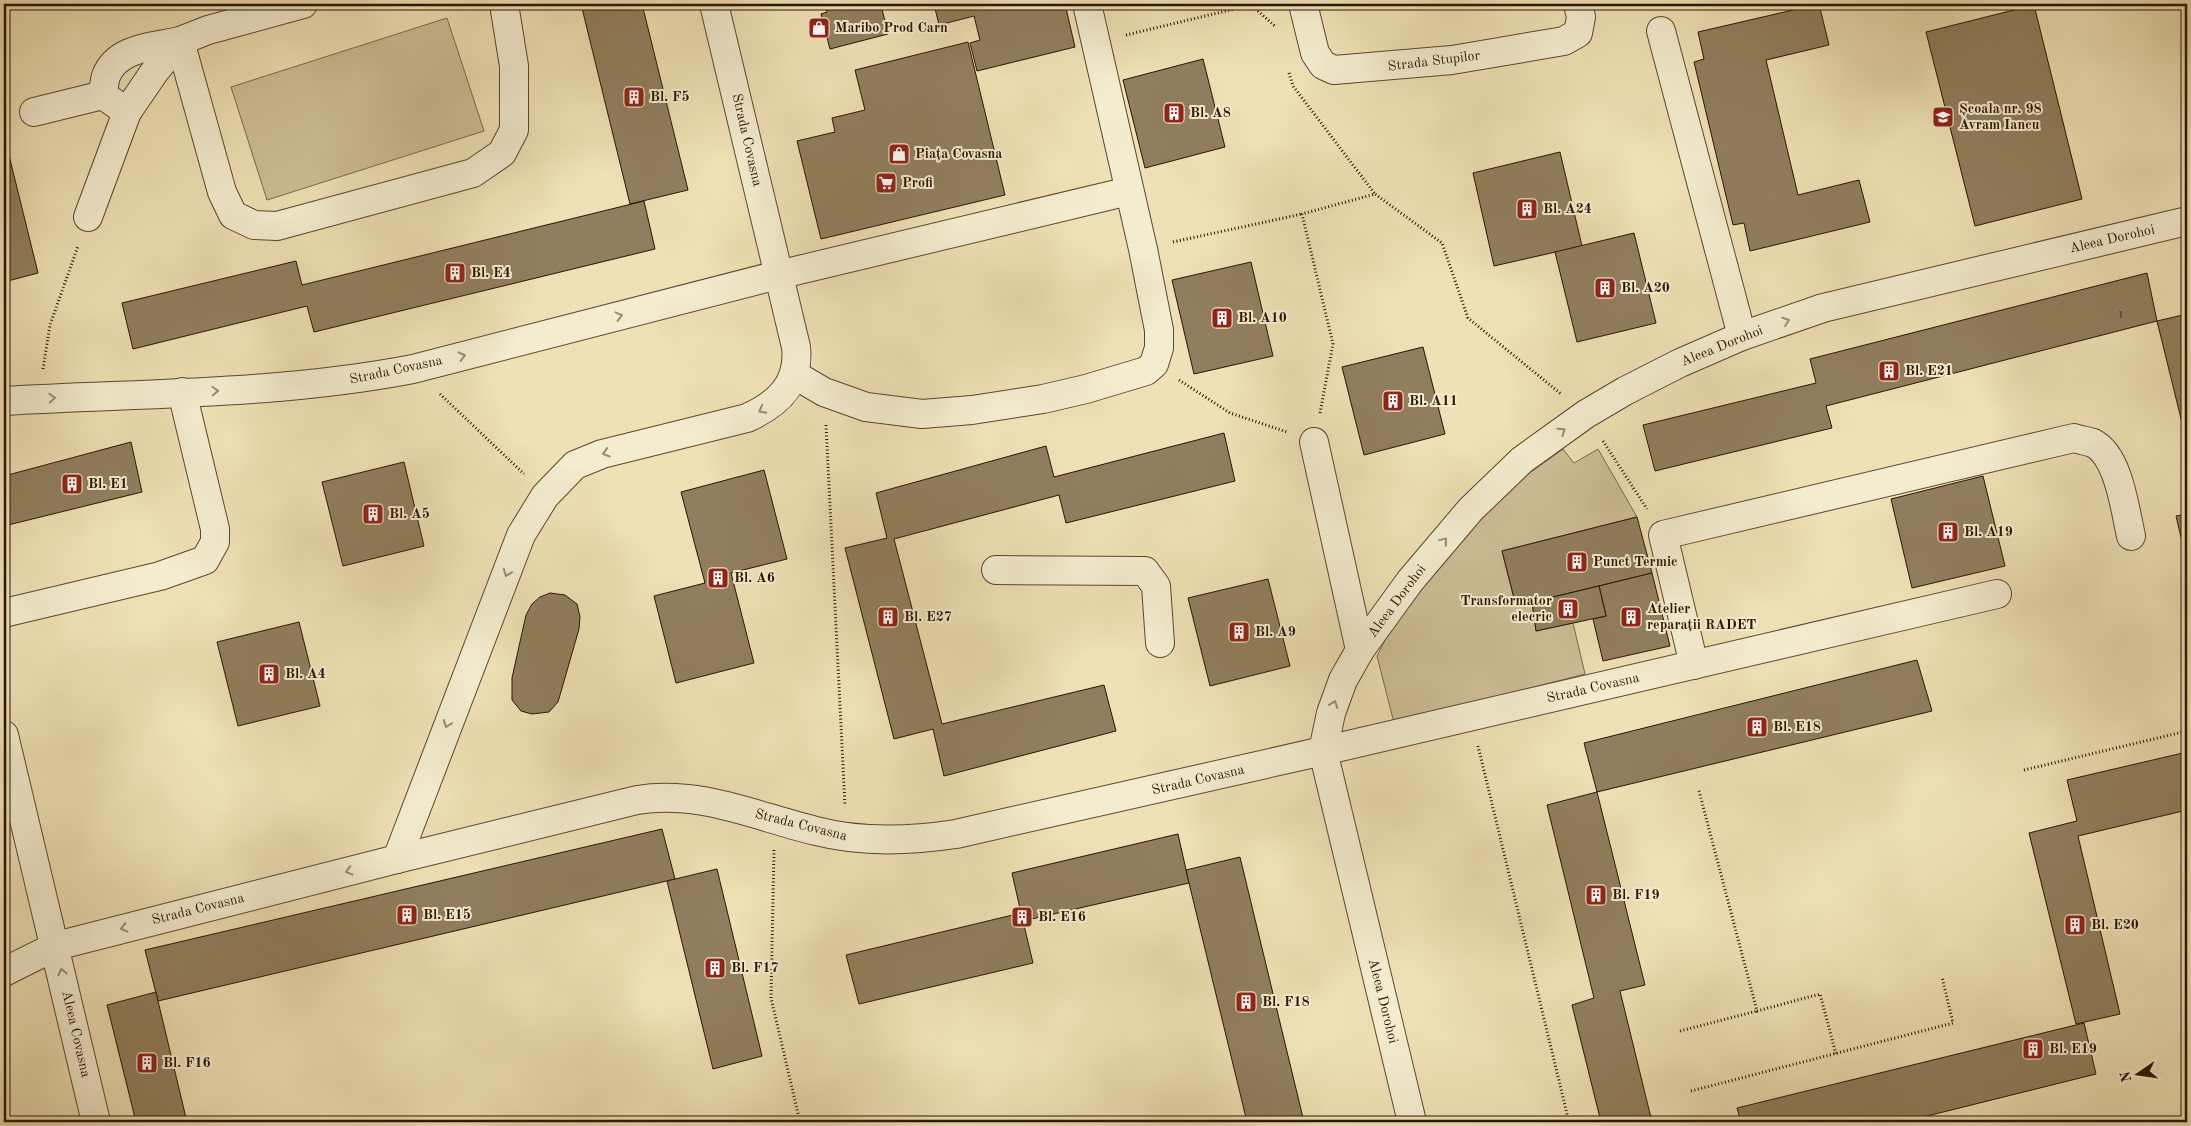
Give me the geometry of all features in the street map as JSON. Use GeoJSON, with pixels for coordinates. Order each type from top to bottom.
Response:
{"type":"FeatureCollection","features":[{"type":"Feature","properties":{"kind":"street"},"geometry":{"type":"LineString","coordinates":[[103,96],[106,77],[115,61],[128,52],[180,41],[208,30],[304,4]]}},
{"type":"Feature","properties":{"kind":"street"},"geometry":{"type":"LineString","coordinates":[[180,41],[222,192],[233,216],[254,225],[277,226],[473,172],[502,153],[514,130],[514,66],[504,4]]}},
{"type":"Feature","properties":{"kind":"street","name":"Strada Covasna"},"geometry":{"type":"LineString","coordinates":[[396,859],[521,535],[544,496],[575,466],[602,454],[747,418],[766,409],[782,396],[795,375],[798,362],[796,347],[714,4]]}},
{"type":"Feature","properties":{"kind":"street"},"geometry":{"type":"LineString","coordinates":[[795,375],[824,392],[866,407],[922,414],[972,410],[1042,399],[1086,389],[1146,371],[1154,364],[1159,348],[1159,330],[1143,249],[1087,4]]}},
{"type":"Feature","properties":{"kind":"street","name":"Strada Stupilor"},"geometry":{"type":"LineString","coordinates":[[1303,4],[1315,53],[1323,65],[1334,70],[1452,60],[1564,41],[1578,33],[1581,17],[1578,4]]}},
{"type":"Feature","properties":{"kind":"street"},"geometry":{"type":"LineString","coordinates":[[1661,32],[1742,336]]}},
{"type":"Feature","properties":{"kind":"street"},"geometry":{"type":"LineString","coordinates":[[88,217],[127,112],[155,71],[180,41]]}},
{"type":"Feature","properties":{"kind":"street"},"geometry":{"type":"LineString","coordinates":[[34,112],[103,96],[127,112]]}},
{"type":"Feature","properties":{"kind":"street"},"geometry":{"type":"LineString","coordinates":[[778,275],[1129,191]]}},
{"type":"Feature","properties":{"kind":"street","name":"Aleea Dorohoi"},"geometry":{"type":"LineString","coordinates":[[1412,1122],[1323,751],[1331,713],[1337,696],[1343,680],[1360,650],[1410,581],[1470,509],[1522,460],[1586,414],[1625,391],[1680,363],[1742,336],[1823,308],[2187,221]]}},
{"type":"Feature","properties":{"kind":"street","name":"Strada Covasna"},"geometry":{"type":"LineString","coordinates":[[4,401],[239,391],[320,384],[413,369],[778,275]]}},
{"type":"Feature","properties":{"kind":"street"},"geometry":{"type":"LineString","coordinates":[[4,613],[160,576],[205,560],[214,542],[215,528],[182,392]]}},
{"type":"Feature","properties":{"kind":"street"},"geometry":{"type":"LineString","coordinates":[[1694,665],[1663,535],[2074,438],[2094,444],[2108,455],[2122,490],[2131,536]]}},
{"type":"Feature","properties":{"kind":"street","name":"Aleea Dorohoi"},"geometry":{"type":"LineString","coordinates":[[1314,442],[1360,650]]}},
{"type":"Feature","properties":{"kind":"street"},"geometry":{"type":"LineString","coordinates":[[996,570],[1145,571],[1156,586],[1160,643]]}},
{"type":"Feature","properties":{"kind":"street","name":"Strada Covasna"},"geometry":{"type":"LineString","coordinates":[[4,972],[56,946],[396,859],[599,809],[660,796],[692,798],[725,805],[816,832],[846,837],[885,840],[921,840],[956,834],[1323,751],[1997,594]]}},
{"type":"Feature","properties":{"kind":"street","name":"Aleea Covasna"},"geometry":{"type":"LineString","coordinates":[[4,735],[56,946],[96,1122]]}},
{"type":"Feature","properties":{"kind":"path"},"geometry":{"type":"LineString","coordinates":[[1144,31],[1251,4],[1278,29]]}},
{"type":"Feature","properties":{"kind":"path"},"geometry":{"type":"LineString","coordinates":[[1288,67],[1293,86],[1375,194],[1442,243],[1468,318],[1586,414],[1663,535]]}},
{"type":"Feature","properties":{"kind":"path"},"geometry":{"type":"LineString","coordinates":[[1143,249],[1302,214],[1375,194]]}},
{"type":"Feature","properties":{"kind":"path"},"geometry":{"type":"LineString","coordinates":[[1154,364],[1230,413],[1314,442],[1333,344],[1302,214]]}},
{"type":"Feature","properties":{"kind":"path"},"geometry":{"type":"LineString","coordinates":[[46,398],[42,375],[50,325],[88,217]]}},
{"type":"Feature","properties":{"kind":"path"},"geometry":{"type":"LineString","coordinates":[[413,369],[518,467],[544,496]]}},
{"type":"Feature","properties":{"kind":"path"},"geometry":{"type":"LineString","coordinates":[[824,392],[846,837]]}},
{"type":"Feature","properties":{"kind":"path"},"geometry":{"type":"LineString","coordinates":[[1471,717],[1569,1122]]}},
{"type":"Feature","properties":{"kind":"path"},"geometry":{"type":"LineString","coordinates":[[2024,770],[2187,732]]}},
{"type":"Feature","properties":{"kind":"path"},"geometry":{"type":"LineString","coordinates":[[1700,791],[1757,1011]]}},
{"type":"Feature","properties":{"kind":"path"},"geometry":{"type":"LineString","coordinates":[[775,820],[770,998],[800,1122]]}},
{"type":"Feature","properties":{"kind":"path"},"geometry":{"type":"LineString","coordinates":[[1691,1091],[1953,1023],[1942,977]]}},
{"type":"Feature","properties":{"kind":"path"},"geometry":{"type":"LineString","coordinates":[[1680,1031],[1820,994],[1836,1054]]}},
{"type":"Feature","properties":{"kind":"shaded area"},"geometry":{"type":"Polygon","coordinates":[[[447,18],[484,131],[267,200],[231,87],[447,18]]]}},
{"type":"Feature","properties":{"kind":"shaded area"},"geometry":{"type":"Polygon","coordinates":[[[1563,449],[1574,463],[1598,449],[1637,517],[1502,551],[1516,606],[1532,602],[1536,631],[1573,623],[1585,674],[1394,723],[1377,656],[1387,636],[1405,608],[1469,531],[1524,477],[1563,449]]]}},
{"type":"Feature","properties":{"kind":"building"},"geometry":{"type":"Polygon","coordinates":[[[4,4],[33,4],[4,11],[4,4]]]}},
{"type":"Feature","properties":{"kind":"building","name":"Bl. F5"},"geometry":{"type":"Polygon","coordinates":[[[581,4],[642,4],[688,190],[630,204],[581,4]]]}},
{"type":"Feature","properties":{"kind":"building"},"geometry":{"type":"Polygon","coordinates":[[[825,4],[902,4],[882,9],[888,34],[830,49],[821,14],[827,12],[825,4]]]}},
{"type":"Feature","properties":{"kind":"building"},"geometry":{"type":"Polygon","coordinates":[[[934,4],[1065,4],[1075,47],[977,71],[970,43],[980,40],[974,16],[939,25],[934,4]]]}},
{"type":"Feature","properties":{"kind":"building"},"geometry":{"type":"Polygon","coordinates":[[[1819,4],[1829,45],[1766,60],[1798,195],[1859,180],[1870,222],[1750,251],[1744,223],[1733,225],[1694,62],[1704,59],[1698,32],[1819,4]]]}},
{"type":"Feature","properties":{"kind":"building"},"geometry":{"type":"Polygon","coordinates":[[[1900,4],[1919,4],[1901,8],[1900,4]]]}},
{"type":"Feature","properties":{"kind":"building"},"geometry":{"type":"Polygon","coordinates":[[[2034,5],[2082,199],[1975,226],[1926,32],[2034,5]]]}},
{"type":"Feature","properties":{"kind":"building"},"geometry":{"type":"Polygon","coordinates":[[[968,42],[1005,195],[821,239],[797,141],[835,132],[832,118],[865,110],[855,70],[968,42]]]}},
{"type":"Feature","properties":{"kind":"building","name":"Bl. A8"},"geometry":{"type":"Polygon","coordinates":[[[1203,59],[1225,147],[1145,168],[1123,80],[1203,59]]]}},
{"type":"Feature","properties":{"kind":"building"},"geometry":{"type":"Polygon","coordinates":[[[4,135],[38,273],[4,282],[4,135]]]}},
{"type":"Feature","properties":{"kind":"building","name":"Bl. A24"},"geometry":{"type":"Polygon","coordinates":[[[1560,152],[1582,246],[1494,266],[1473,173],[1560,152]]]}},
{"type":"Feature","properties":{"kind":"building","name":"Bl. E4"},"geometry":{"type":"Polygon","coordinates":[[[644,201],[655,249],[314,332],[307,306],[133,349],[122,303],[296,261],[302,285],[644,201]]]}},
{"type":"Feature","properties":{"kind":"building","name":"Bl. A20"},"geometry":{"type":"Polygon","coordinates":[[[1634,233],[1656,323],[1577,342],[1555,252],[1634,233]]]}},
{"type":"Feature","properties":{"kind":"building","name":"Bl. A10"},"geometry":{"type":"Polygon","coordinates":[[[1251,262],[1273,356],[1194,374],[1172,280],[1251,262]]]}},
{"type":"Feature","properties":{"kind":"building","name":"Bl. E21"},"geometry":{"type":"Polygon","coordinates":[[[2147,273],[2157,321],[1826,406],[1832,428],[1655,471],[1643,425],[1816,383],[1810,359],[2147,273]]]}},
{"type":"Feature","properties":{"kind":"building"},"geometry":{"type":"Polygon","coordinates":[[[2187,314],[2187,443],[2157,321],[2187,314]]]}},
{"type":"Feature","properties":{"kind":"building","name":"Bl. A11"},"geometry":{"type":"Polygon","coordinates":[[[1423,347],[1445,434],[1364,455],[1342,367],[1423,347]]]}},
{"type":"Feature","properties":{"kind":"building","name":"Bl. E27"},"geometry":{"type":"Polygon","coordinates":[[[1224,433],[1235,481],[1066,523],[1059,495],[894,539],[942,724],[1104,685],[1116,731],[944,776],[933,729],[894,739],[845,548],[887,538],[876,493],[1046,446],[1054,477],[1224,433]]]}},
{"type":"Feature","properties":{"kind":"building","name":"Bl. E1"},"geometry":{"type":"Polygon","coordinates":[[[131,442],[142,492],[4,526],[4,476],[131,442]]]}},
{"type":"Feature","properties":{"kind":"building","name":"Bl. A5"},"geometry":{"type":"Polygon","coordinates":[[[404,462],[424,546],[343,566],[322,482],[404,462]]]}},
{"type":"Feature","properties":{"kind":"building","name":"Bl. A6"},"geometry":{"type":"Polygon","coordinates":[[[764,470],[787,559],[731,573],[754,663],[676,683],[654,596],[705,583],[681,492],[764,470]]]}},
{"type":"Feature","properties":{"kind":"building","name":"Bl. A19"},"geometry":{"type":"Polygon","coordinates":[[[1983,476],[2005,566],[1912,588],[1891,499],[1983,476]]]}},
{"type":"Feature","properties":{"kind":"building"},"geometry":{"type":"Polygon","coordinates":[[[2187,514],[2187,563],[2176,516],[2187,514]]]}},
{"type":"Feature","properties":{"kind":"building","name":"Punct Termic"},"geometry":{"type":"Polygon","coordinates":[[[1637,517],[1652,573],[1516,606],[1502,551],[1637,517]]]}},
{"type":"Feature","properties":{"kind":"building","name":"Atelier reparații RADET"},"geometry":{"type":"Polygon","coordinates":[[[1652,573],[1670,646],[1603,661],[1593,619],[1606,616],[1599,586],[1652,573]]]}},
{"type":"Feature","properties":{"kind":"building","name":"Bl. A9"},"geometry":{"type":"Polygon","coordinates":[[[1268,579],[1290,666],[1210,686],[1188,598],[1268,579]]]}},
{"type":"Feature","properties":{"kind":"building","name":"Transformator elecric"},"geometry":{"type":"Polygon","coordinates":[[[1599,586],[1606,616],[1536,631],[1532,602],[1599,586]]]}},
{"type":"Feature","properties":{"kind":"building"},"geometry":{"type":"Polygon","coordinates":[[[550,593],[565,595],[577,604],[580,617],[579,629],[558,702],[549,712],[532,714],[521,711],[512,700],[512,678],[526,615],[532,604],[540,597],[550,593]]]}},
{"type":"Feature","properties":{"kind":"building","name":"Bl. A4"},"geometry":{"type":"Polygon","coordinates":[[[299,622],[320,706],[238,726],[217,642],[299,622]]]}},
{"type":"Feature","properties":{"kind":"building","name":"Bl. E18"},"geometry":{"type":"Polygon","coordinates":[[[1917,660],[1932,711],[1597,792],[1584,743],[1917,660]]]}},
{"type":"Feature","properties":{"kind":"building","name":"Bl. E20"},"geometry":{"type":"Polygon","coordinates":[[[2187,752],[2187,810],[2078,836],[2120,1014],[2076,1024],[2029,833],[2077,821],[2067,780],[2187,752]]]}},
{"type":"Feature","properties":{"kind":"building","name":"Bl. F19"},"geometry":{"type":"Polygon","coordinates":[[[1597,792],[1645,985],[1620,991],[1652,1122],[1601,1122],[1572,1005],[1594,998],[1547,805],[1597,792]]]}},
{"type":"Feature","properties":{"kind":"building","name":"Bl. E15"},"geometry":{"type":"Polygon","coordinates":[[[662,829],[675,879],[158,1001],[145,950],[662,829]]]}},
{"type":"Feature","properties":{"kind":"building","name":"Bl. E16"},"geometry":{"type":"Polygon","coordinates":[[[1178,834],[1189,883],[1023,921],[1033,963],[859,1004],[846,955],[1021,913],[1012,873],[1178,834]]]}},
{"type":"Feature","properties":{"kind":"building","name":"Bl. F18"},"geometry":{"type":"Polygon","coordinates":[[[1240,857],[1304,1122],[1247,1122],[1189,883],[1186,870],[1240,857]]]}},
{"type":"Feature","properties":{"kind":"building","name":"Bl. F17"},"geometry":{"type":"Polygon","coordinates":[[[717,869],[762,1056],[713,1069],[667,881],[717,869]]]}},
{"type":"Feature","properties":{"kind":"building","name":"Bl. F16"},"geometry":{"type":"Polygon","coordinates":[[[156,992],[187,1122],[136,1122],[107,1005],[156,992]]]}},
{"type":"Feature","properties":{"kind":"building","name":"Bl. E19"},"geometry":{"type":"Polygon","coordinates":[[[2084,1023],[2096,1074],[1903,1122],[1741,1122],[1737,1108],[2084,1023]]]}},
{"type":"Feature","properties":{"kind":"place","name":"Maribo Prod Carn"},"geometry":{"type":"Point","coordinates":[819,28]}},
{"type":"Feature","properties":{"kind":"place","name":"Bl. F5"},"geometry":{"type":"Point","coordinates":[634,97]}},
{"type":"Feature","properties":{"kind":"place","name":"Bl. A8"},"geometry":{"type":"Point","coordinates":[1174,113]}},
{"type":"Feature","properties":{"kind":"place","name":"Școala nr. 98 Avram Iancu"},"geometry":{"type":"Point","coordinates":[1943,117]}},
{"type":"Feature","properties":{"kind":"place","name":"Piața Covasna"},"geometry":{"type":"Point","coordinates":[899,154]}},
{"type":"Feature","properties":{"kind":"place","name":"Profi"},"geometry":{"type":"Point","coordinates":[886,183]}},
{"type":"Feature","properties":{"kind":"place","name":"Bl. A24"},"geometry":{"type":"Point","coordinates":[1527,209]}},
{"type":"Feature","properties":{"kind":"place","name":"Bl. E4"},"geometry":{"type":"Point","coordinates":[455,273]}},
{"type":"Feature","properties":{"kind":"place","name":"Bl. A20"},"geometry":{"type":"Point","coordinates":[1605,288]}},
{"type":"Feature","properties":{"kind":"place","name":"Bl. A10"},"geometry":{"type":"Point","coordinates":[1222,318]}},
{"type":"Feature","properties":{"kind":"place","name":"Bl. E21"},"geometry":{"type":"Point","coordinates":[1889,371]}},
{"type":"Feature","properties":{"kind":"place","name":"Bl. A11"},"geometry":{"type":"Point","coordinates":[1393,401]}},
{"type":"Feature","properties":{"kind":"place","name":"Bl. E1"},"geometry":{"type":"Point","coordinates":[72,484]}},
{"type":"Feature","properties":{"kind":"place","name":"Bl. A5"},"geometry":{"type":"Point","coordinates":[373,514]}},
{"type":"Feature","properties":{"kind":"place","name":"Bl. A19"},"geometry":{"type":"Point","coordinates":[1948,532]}},
{"type":"Feature","properties":{"kind":"place","name":"Punct Termic"},"geometry":{"type":"Point","coordinates":[1577,562]}},
{"type":"Feature","properties":{"kind":"place","name":"Bl. A6"},"geometry":{"type":"Point","coordinates":[718,578]}},
{"type":"Feature","properties":{"kind":"place","name":"Transformator elecric"},"geometry":{"type":"Point","coordinates":[1568,609]}},
{"type":"Feature","properties":{"kind":"place","name":"Bl. E27"},"geometry":{"type":"Point","coordinates":[888,617]}},
{"type":"Feature","properties":{"kind":"place","name":"Atelier reparații RADET"},"geometry":{"type":"Point","coordinates":[1631,617]}},
{"type":"Feature","properties":{"kind":"place","name":"Bl. A9"},"geometry":{"type":"Point","coordinates":[1239,632]}},
{"type":"Feature","properties":{"kind":"place","name":"Bl. A4"},"geometry":{"type":"Point","coordinates":[269,674]}},
{"type":"Feature","properties":{"kind":"place","name":"Bl. E18"},"geometry":{"type":"Point","coordinates":[1757,727]}},
{"type":"Feature","properties":{"kind":"place","name":"Bl. F19"},"geometry":{"type":"Point","coordinates":[1596,895]}},
{"type":"Feature","properties":{"kind":"place","name":"Bl. E15"},"geometry":{"type":"Point","coordinates":[407,915]}},
{"type":"Feature","properties":{"kind":"place","name":"Bl. E16"},"geometry":{"type":"Point","coordinates":[1022,917]}},
{"type":"Feature","properties":{"kind":"place","name":"Bl. E20"},"geometry":{"type":"Point","coordinates":[2075,925]}},
{"type":"Feature","properties":{"kind":"place","name":"Bl. F17"},"geometry":{"type":"Point","coordinates":[715,968]}},
{"type":"Feature","properties":{"kind":"place","name":"Bl. F18"},"geometry":{"type":"Point","coordinates":[1246,1002]}},
{"type":"Feature","properties":{"kind":"place","name":"Bl. E19"},"geometry":{"type":"Point","coordinates":[2033,1049]}},
{"type":"Feature","properties":{"kind":"place","name":"Bl. F16"},"geometry":{"type":"Point","coordinates":[147,1063]}}]}
